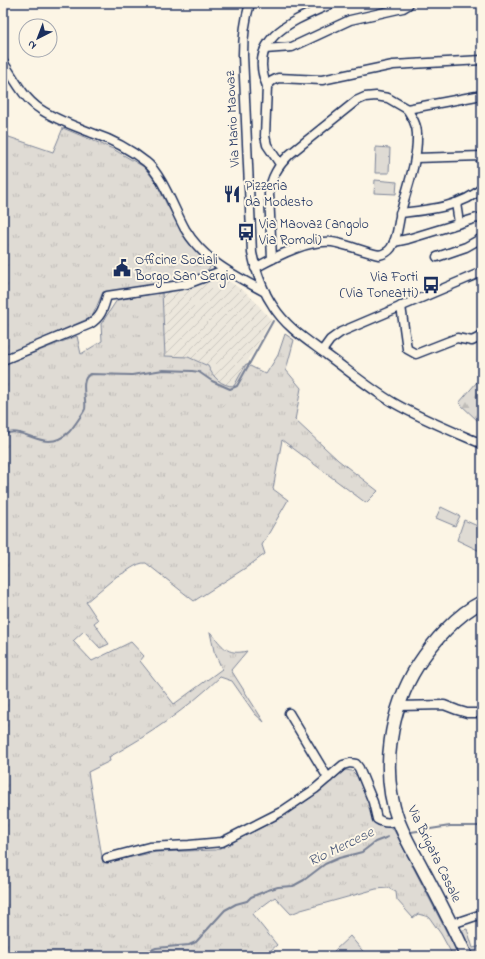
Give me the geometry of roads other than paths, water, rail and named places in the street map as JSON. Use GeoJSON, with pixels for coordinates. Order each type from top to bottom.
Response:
{"type":"FeatureCollection","features":[{"type":"Feature","properties":{"kind":"main road","name":"Via Brigata Casale"},"geometry":{"type":"LineString","coordinates":[[466,956],[452,924],[398,820],[391,787],[389,760],[390,742],[399,706],[410,678],[432,644],[456,621],[477,604],[482,602]]}},
{"type":"Feature","properties":{"kind":"street","name":"Via Mario Maovaz"},"geometry":{"type":"LineString","coordinates":[[250,3],[243,37],[243,55],[252,253],[255,268],[265,292],[273,306],[291,329],[393,402],[439,426],[482,444]]}},
{"type":"Feature","properties":{"kind":"street"},"geometry":{"type":"LineString","coordinates":[[280,164],[267,145],[265,136],[267,86],[264,79],[262,62],[265,49],[277,32],[301,17],[333,3]]}},
{"type":"Feature","properties":{"kind":"street"},"geometry":{"type":"LineString","coordinates":[[265,49],[292,47],[350,20],[404,8],[409,3]]}},
{"type":"Feature","properties":{"kind":"street"},"geometry":{"type":"LineString","coordinates":[[267,86],[278,78],[322,80],[393,65],[482,60]]}},
{"type":"Feature","properties":{"kind":"street"},"geometry":{"type":"LineString","coordinates":[[3,62],[18,87],[39,109],[54,117],[94,133],[147,162],[155,171],[186,231],[200,248],[224,270],[265,292]]}},
{"type":"Feature","properties":{"kind":"street"},"geometry":{"type":"LineString","coordinates":[[408,109],[482,95]]}},
{"type":"Feature","properties":{"kind":"street"},"geometry":{"type":"LineString","coordinates":[[255,268],[272,259],[313,243],[326,241],[336,242],[379,255],[385,254],[391,249],[415,158],[417,132],[414,120],[408,109],[388,98],[376,96],[365,97],[356,101],[290,154],[280,164],[270,186],[269,194],[272,259]]}},
{"type":"Feature","properties":{"kind":"street"},"geometry":{"type":"LineString","coordinates":[[415,158],[482,156]]}},
{"type":"Feature","properties":{"kind":"street"},"geometry":{"type":"LineString","coordinates":[[400,213],[420,211],[456,203],[469,199],[482,188]]}},
{"type":"Feature","properties":{"kind":"street"},"geometry":{"type":"LineString","coordinates":[[456,203],[459,223]]}},
{"type":"Feature","properties":{"kind":"street"},"geometry":{"type":"LineString","coordinates":[[394,242],[408,240],[477,218],[482,219]]}},
{"type":"Feature","properties":{"kind":"street"},"geometry":{"type":"LineString","coordinates":[[437,257],[466,247],[482,238]]}},
{"type":"Feature","properties":{"kind":"street"},"geometry":{"type":"LineString","coordinates":[[3,360],[30,347],[90,324],[98,319],[107,296],[187,284],[224,270]]}},
{"type":"Feature","properties":{"kind":"street"},"geometry":{"type":"LineString","coordinates":[[322,351],[330,340],[341,332],[482,272]]}},
{"type":"Feature","properties":{"kind":"street"},"geometry":{"type":"LineString","coordinates":[[401,306],[407,349],[416,354],[458,338],[472,341],[482,336]]}},
{"type":"Feature","properties":{"kind":"street"},"geometry":{"type":"LineString","coordinates":[[399,706],[444,705],[456,710],[482,713]]}},
{"type":"Feature","properties":{"kind":"street"},"geometry":{"type":"LineString","coordinates":[[289,713],[328,778]]}},
{"type":"Feature","properties":{"kind":"street"},"geometry":{"type":"LineString","coordinates":[[107,858],[149,848],[222,842],[281,812],[344,765],[350,763],[356,764],[363,776],[378,819],[383,822],[390,823],[398,820]]}},
{"type":"Feature","properties":{"kind":"street"},"geometry":{"type":"LineString","coordinates":[[452,924],[482,914]]}},
{"type":"Feature","properties":{"kind":"waterway"},"geometry":{"type":"LineString","coordinates":[[3,435],[11,432],[43,440],[51,441],[60,439],[71,430],[85,409],[84,385],[90,374],[132,375],[163,370],[192,371],[199,372],[212,381],[230,389],[237,386],[273,321]]}},
{"type":"Feature","properties":{"kind":"waterway","name":"Rio Mercese"},"geometry":{"type":"LineString","coordinates":[[411,832],[450,826],[482,826]]}},
{"type":"Feature","properties":{"kind":"waterway","name":"Rio Mercese"},"geometry":{"type":"LineString","coordinates":[[136,956],[156,948],[189,945],[196,942],[225,910],[268,890],[278,887],[293,886],[304,880],[325,864],[339,858],[362,852],[375,842],[388,837]]}},
{"type":"Feature","properties":{"kind":"place","name":"Pizzeria da Modesto"},"geometry":{"type":"Point","coordinates":[232,194]}},
{"type":"Feature","properties":{"kind":"place","name":"Via Maovaz (angolo Via Romoli)"},"geometry":{"type":"Point","coordinates":[246,232]}},
{"type":"Feature","properties":{"kind":"place","name":"Officine Sociali Borgo San Sergio"},"geometry":{"type":"Point","coordinates":[122,268]}},
{"type":"Feature","properties":{"kind":"place","name":"Via Forti (Via Toneatti)"},"geometry":{"type":"Point","coordinates":[431,285]}}]}
